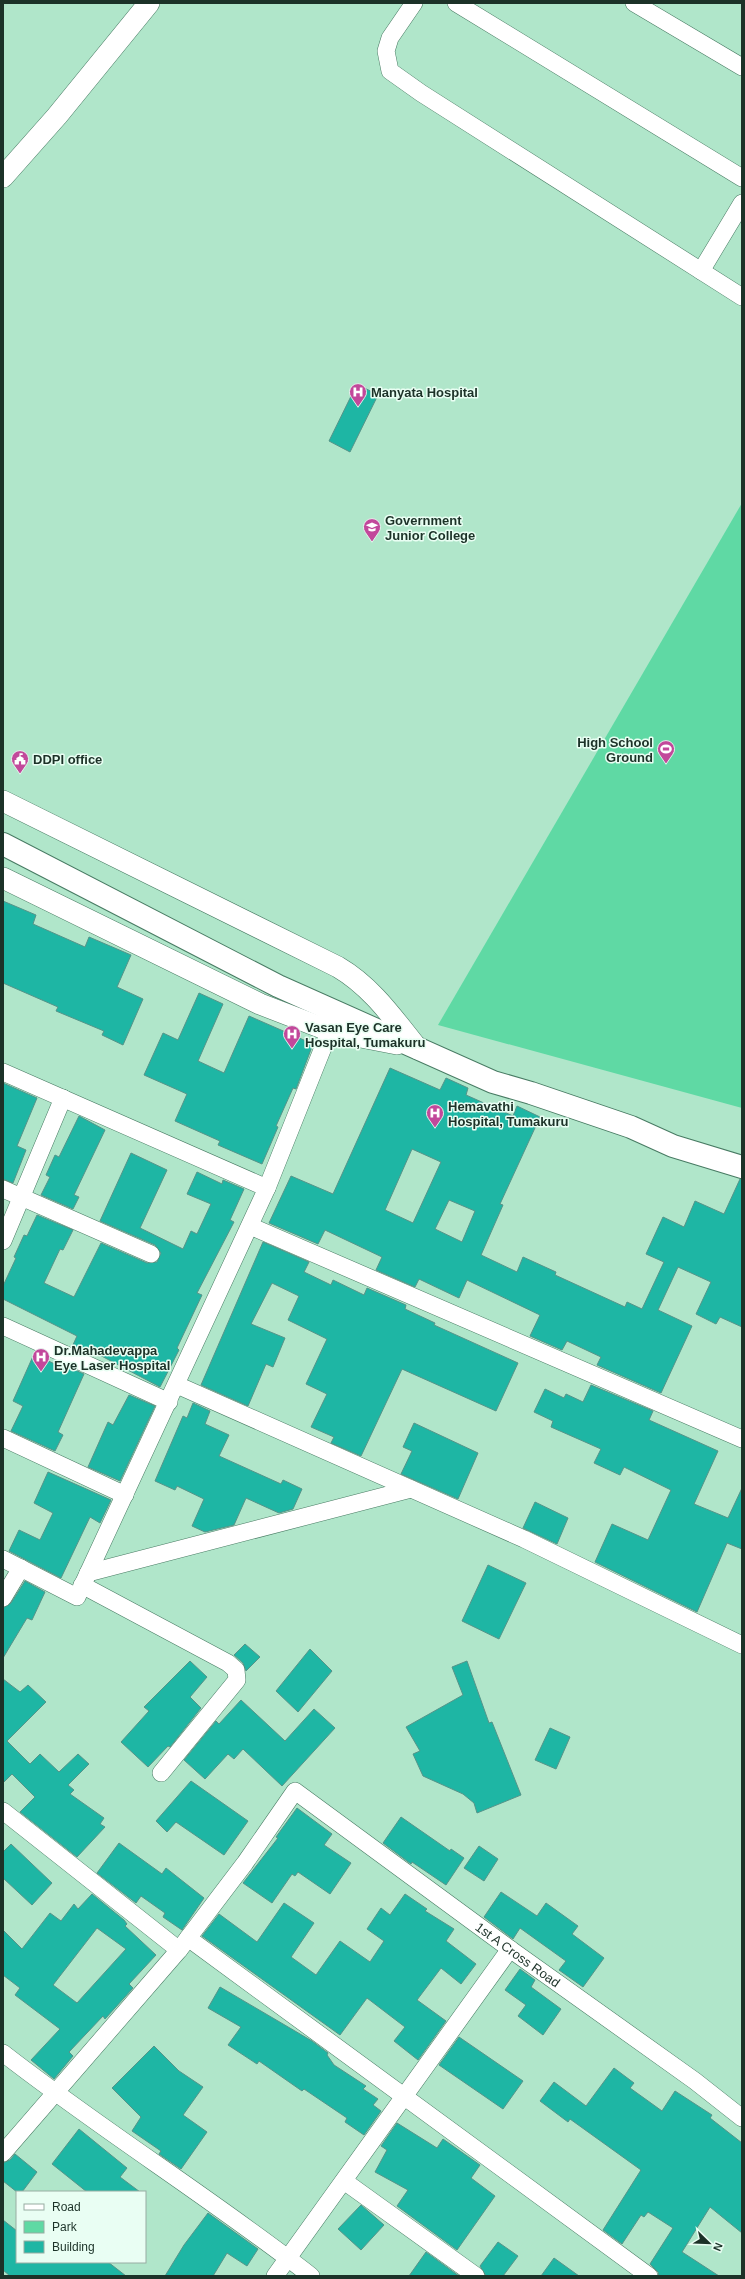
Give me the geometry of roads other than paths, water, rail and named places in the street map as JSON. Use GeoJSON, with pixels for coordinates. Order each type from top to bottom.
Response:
{"type":"FeatureCollection","features":[{"type":"Feature","properties":{"kind":"main road"},"geometry":{"type":"LineString","coordinates":[[3,844],[278,986],[334,1021],[418,1049],[493,1082],[531,1093],[631,1127],[673,1146],[742,1167]]}},
{"type":"Feature","properties":{"kind":"street"},"geometry":{"type":"LineString","coordinates":[[3,177],[57,116],[149,3]]}},
{"type":"Feature","properties":{"kind":"street"},"geometry":{"type":"LineString","coordinates":[[414,3],[390,38],[386,51],[390,71],[421,93],[742,297]]}},
{"type":"Feature","properties":{"kind":"street"},"geometry":{"type":"LineString","coordinates":[[456,3],[742,178]]}},
{"type":"Feature","properties":{"kind":"street"},"geometry":{"type":"LineString","coordinates":[[634,3],[742,67]]}},
{"type":"Feature","properties":{"kind":"street"},"geometry":{"type":"LineString","coordinates":[[701,271],[742,204]]}},
{"type":"Feature","properties":{"kind":"street"},"geometry":{"type":"LineString","coordinates":[[3,801],[338,966],[355,977],[374,994],[418,1049]]}},
{"type":"Feature","properties":{"kind":"street"},"geometry":{"type":"LineString","coordinates":[[3,878],[260,1004],[334,1021],[267,1188],[177,1385],[77,1597],[3,1559]]}},
{"type":"Feature","properties":{"kind":"street"},"geometry":{"type":"LineString","coordinates":[[3,1072],[267,1188]]}},
{"type":"Feature","properties":{"kind":"street"},"geometry":{"type":"LineString","coordinates":[[3,1241],[63,1098]]}},
{"type":"Feature","properties":{"kind":"street"},"geometry":{"type":"LineString","coordinates":[[3,1189],[151,1254]]}},
{"type":"Feature","properties":{"kind":"street"},"geometry":{"type":"LineString","coordinates":[[250,1226],[742,1439]]}},
{"type":"Feature","properties":{"kind":"street"},"geometry":{"type":"LineString","coordinates":[[3,1326],[169,1402]]}},
{"type":"Feature","properties":{"kind":"street"},"geometry":{"type":"LineString","coordinates":[[177,1385],[524,1539],[742,1645]]}},
{"type":"Feature","properties":{"kind":"street"},"geometry":{"type":"LineString","coordinates":[[3,1438],[125,1495]]}},
{"type":"Feature","properties":{"kind":"street"},"geometry":{"type":"LineString","coordinates":[[85,1579],[411,1489]]}},
{"type":"Feature","properties":{"kind":"street"},"geometry":{"type":"LineString","coordinates":[[3,1598],[21,1568]]}},
{"type":"Feature","properties":{"kind":"street"},"geometry":{"type":"LineString","coordinates":[[85,1579],[228,1663],[236,1670],[237,1680],[161,1773]]}},
{"type":"Feature","properties":{"kind":"street","name":"1st A Cross Road"},"geometry":{"type":"LineString","coordinates":[[184,1944],[245,1863],[295,1791],[510,1949],[695,2081],[742,2118]]}},
{"type":"Feature","properties":{"kind":"street"},"geometry":{"type":"LineString","coordinates":[[3,1811],[184,1944],[403,2096],[649,2276]]}},
{"type":"Feature","properties":{"kind":"street"},"geometry":{"type":"LineString","coordinates":[[3,2153],[184,1944]]}},
{"type":"Feature","properties":{"kind":"street"},"geometry":{"type":"LineString","coordinates":[[275,2276],[510,1949]]}},
{"type":"Feature","properties":{"kind":"street"},"geometry":{"type":"LineString","coordinates":[[3,2053],[55,2093],[289,2258],[312,2276]]}},
{"type":"Feature","properties":{"kind":"street"},"geometry":{"type":"LineString","coordinates":[[344,2181],[476,2276]]}},
{"type":"Feature","properties":{"kind":"place","name":"Manyata Hospital"},"geometry":{"type":"Point","coordinates":[358,407]}},
{"type":"Feature","properties":{"kind":"place","name":"Government Junior College"},"geometry":{"type":"Point","coordinates":[372,542]}},
{"type":"Feature","properties":{"kind":"place","name":"High School Ground"},"geometry":{"type":"Point","coordinates":[666,764]}},
{"type":"Feature","properties":{"kind":"place","name":"DDPI office"},"geometry":{"type":"Point","coordinates":[20,774]}},
{"type":"Feature","properties":{"kind":"place","name":"Vasan Eye Care Hospital, Tumakuru"},"geometry":{"type":"Point","coordinates":[292,1049]}},
{"type":"Feature","properties":{"kind":"place","name":"Hemavathi Hospital, Tumakuru"},"geometry":{"type":"Point","coordinates":[435,1128]}},
{"type":"Feature","properties":{"kind":"place","name":"Dr.Mahadevappa Eye Laser Hospital"},"geometry":{"type":"Point","coordinates":[41,1372]}}]}
